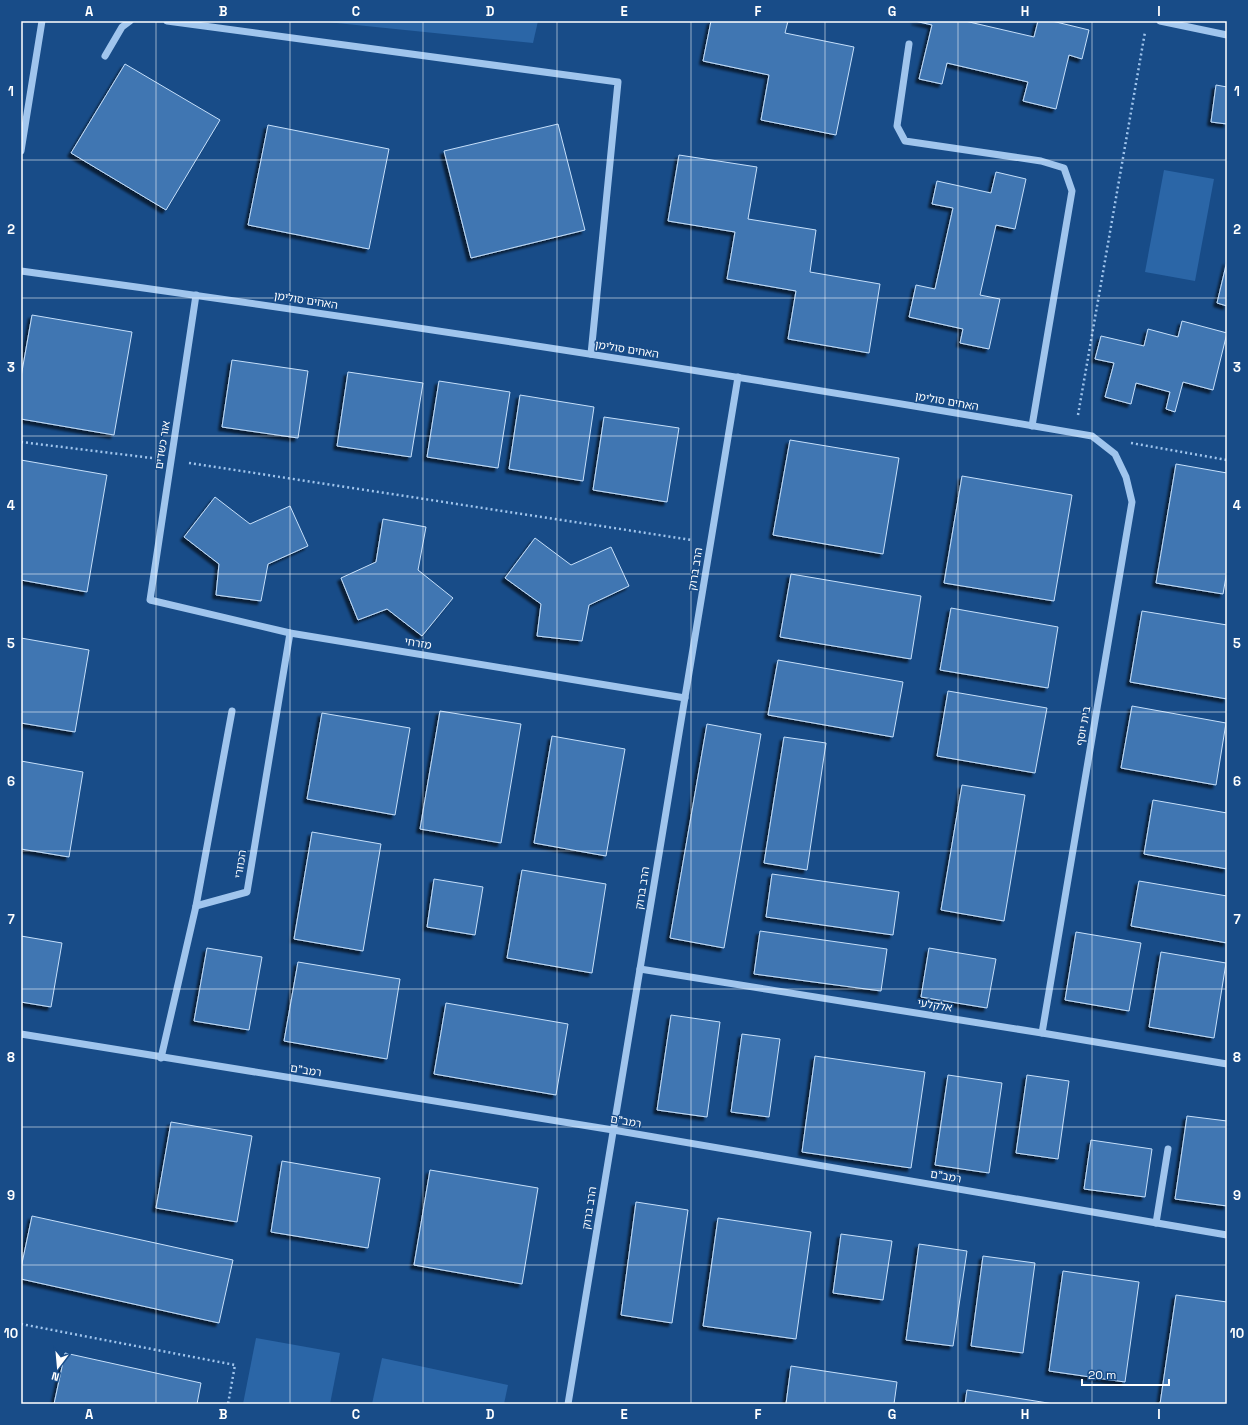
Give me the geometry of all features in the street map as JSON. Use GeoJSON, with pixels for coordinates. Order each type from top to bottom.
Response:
{"type":"FeatureCollection","features":[{"type":"Feature","properties":{"kind":"street"},"geometry":{"type":"LineString","coordinates":[[21,151],[42,21]]}},
{"type":"Feature","properties":{"kind":"street"},"geometry":{"type":"LineString","coordinates":[[105,56],[122,27],[130,21]]}},
{"type":"Feature","properties":{"kind":"street"},"geometry":{"type":"LineString","coordinates":[[167,21],[618,82],[591,354]]}},
{"type":"Feature","properties":{"kind":"street"},"geometry":{"type":"LineString","coordinates":[[1160,21],[1227,35]]}},
{"type":"Feature","properties":{"kind":"street"},"geometry":{"type":"LineString","coordinates":[[909,44],[897,126],[905,141],[1041,161],[1064,168],[1072,191],[1032,426]]}},
{"type":"Feature","properties":{"kind":"street","name":"האחים סולימן"},"geometry":{"type":"LineString","coordinates":[[21,271],[196,295],[591,354],[1092,436]]}},
{"type":"Feature","properties":{"kind":"street","name":"אור כשדים"},"geometry":{"type":"LineString","coordinates":[[150,600],[196,295]]}},
{"type":"Feature","properties":{"kind":"street","name":"הרב ברוק"},"geometry":{"type":"LineString","coordinates":[[568,1404],[738,377]]}},
{"type":"Feature","properties":{"kind":"street","name":"בית יוסף"},"geometry":{"type":"LineString","coordinates":[[1042,1033],[1132,502],[1126,477],[1115,454],[1092,436]]}},
{"type":"Feature","properties":{"kind":"street","name":"מזרחי"},"geometry":{"type":"LineString","coordinates":[[150,600],[290,633],[685,698]]}},
{"type":"Feature","properties":{"kind":"street","name":"הכוזרי"},"geometry":{"type":"LineString","coordinates":[[196,906],[247,892],[290,633]]}},
{"type":"Feature","properties":{"kind":"street"},"geometry":{"type":"LineString","coordinates":[[161,1058],[196,906],[232,711]]}},
{"type":"Feature","properties":{"kind":"street","name":"אלקלעי"},"geometry":{"type":"LineString","coordinates":[[640,969],[1227,1064]]}},
{"type":"Feature","properties":{"kind":"street","name":"רמב\"ם"},"geometry":{"type":"LineString","coordinates":[[21,1034],[161,1058],[613,1130],[1227,1235]]}},
{"type":"Feature","properties":{"kind":"street"},"geometry":{"type":"LineString","coordinates":[[1156,1223],[1168,1149]]}},
{"type":"Feature","properties":{"kind":"path"},"geometry":{"type":"LineString","coordinates":[[1074,434],[1146,29]]}},
{"type":"Feature","properties":{"kind":"path"},"geometry":{"type":"LineString","coordinates":[[21,442],[171,460],[710,543]]}},
{"type":"Feature","properties":{"kind":"path"},"geometry":{"type":"LineString","coordinates":[[1129,443],[1227,460]]}},
{"type":"Feature","properties":{"kind":"path"},"geometry":{"type":"LineString","coordinates":[[21,1324],[235,1365],[228,1404]]}},
{"type":"Feature","properties":{"kind":"shaded area"},"geometry":{"type":"Polygon","coordinates":[[[317,21],[538,21],[533,43],[317,21]]]}},
{"type":"Feature","properties":{"kind":"shaded area"},"geometry":{"type":"Polygon","coordinates":[[[1164,170],[1214,179],[1195,281],[1145,272],[1164,170]]]}},
{"type":"Feature","properties":{"kind":"shaded area"},"geometry":{"type":"Polygon","coordinates":[[[256,1338],[340,1353],[330,1404],[243,1404],[256,1338]]]}},
{"type":"Feature","properties":{"kind":"shaded area"},"geometry":{"type":"Polygon","coordinates":[[[382,1358],[508,1385],[504,1404],[372,1404],[382,1358]]]}},
{"type":"Feature","properties":{"kind":"building"},"geometry":{"type":"Polygon","coordinates":[[[711,21],[788,21],[785,33],[854,47],[836,135],[761,120],[769,75],[703,61],[711,21]]]}},
{"type":"Feature","properties":{"kind":"building"},"geometry":{"type":"Polygon","coordinates":[[[915,21],[965,21],[1034,37],[1038,21],[1052,21],[1089,30],[1082,59],[1069,55],[1056,109],[1023,101],[1028,82],[947,63],[942,84],[919,79],[932,25],[915,21]]]}},
{"type":"Feature","properties":{"kind":"building"},"geometry":{"type":"Polygon","coordinates":[[[125,64],[220,120],[166,210],[71,153],[125,64]]]}},
{"type":"Feature","properties":{"kind":"building"},"geometry":{"type":"Polygon","coordinates":[[[1216,85],[1227,87],[1227,124],[1211,122],[1216,85]]]}},
{"type":"Feature","properties":{"kind":"building"},"geometry":{"type":"Polygon","coordinates":[[[558,124],[585,230],[471,258],[444,151],[558,124]]]}},
{"type":"Feature","properties":{"kind":"building"},"geometry":{"type":"Polygon","coordinates":[[[268,125],[389,149],[369,249],[248,225],[268,125]]]}},
{"type":"Feature","properties":{"kind":"building"},"geometry":{"type":"Polygon","coordinates":[[[679,155],[757,167],[748,219],[816,230],[810,272],[880,284],[869,353],[788,339],[796,291],[727,279],[735,232],[668,221],[679,155]]]}},
{"type":"Feature","properties":{"kind":"building"},"geometry":{"type":"Polygon","coordinates":[[[996,172],[1026,179],[1015,229],[996,225],[980,295],[1000,299],[989,349],[960,343],[963,329],[909,317],[916,285],[935,289],[953,208],[932,204],[937,181],[991,193],[996,172]]]}},
{"type":"Feature","properties":{"kind":"building"},"geometry":{"type":"Polygon","coordinates":[[[1227,261],[1227,306],[1217,303],[1227,261]]]}},
{"type":"Feature","properties":{"kind":"building"},"geometry":{"type":"Polygon","coordinates":[[[32,315],[132,332],[114,435],[21,419],[21,377],[32,315]]]}},
{"type":"Feature","properties":{"kind":"building"},"geometry":{"type":"Polygon","coordinates":[[[1182,321],[1227,333],[1213,390],[1183,382],[1175,412],[1166,409],[1170,392],[1136,383],[1131,404],[1105,397],[1114,363],[1095,359],[1101,336],[1144,346],[1148,329],[1178,337],[1182,321]]]}},
{"type":"Feature","properties":{"kind":"building"},"geometry":{"type":"Polygon","coordinates":[[[232,360],[308,371],[298,438],[222,427],[232,360]]]}},
{"type":"Feature","properties":{"kind":"building"},"geometry":{"type":"Polygon","coordinates":[[[348,372],[423,383],[411,457],[337,446],[348,372]]]}},
{"type":"Feature","properties":{"kind":"building"},"geometry":{"type":"Polygon","coordinates":[[[439,381],[510,392],[498,468],[427,457],[439,381]]]}},
{"type":"Feature","properties":{"kind":"building"},"geometry":{"type":"Polygon","coordinates":[[[520,395],[594,407],[583,481],[509,469],[520,395]]]}},
{"type":"Feature","properties":{"kind":"building"},"geometry":{"type":"Polygon","coordinates":[[[604,417],[679,428],[667,502],[593,490],[604,417]]]}},
{"type":"Feature","properties":{"kind":"building"},"geometry":{"type":"Polygon","coordinates":[[[790,440],[899,458],[883,554],[773,535],[790,440]]]}},
{"type":"Feature","properties":{"kind":"building"},"geometry":{"type":"Polygon","coordinates":[[[21,460],[107,475],[87,592],[21,580],[21,460]]]}},
{"type":"Feature","properties":{"kind":"building"},"geometry":{"type":"Polygon","coordinates":[[[1176,464],[1227,473],[1227,571],[1223,594],[1156,583],[1176,464]]]}},
{"type":"Feature","properties":{"kind":"building"},"geometry":{"type":"Polygon","coordinates":[[[962,476],[1072,495],[1054,601],[944,583],[962,476]]]}},
{"type":"Feature","properties":{"kind":"building"},"geometry":{"type":"Polygon","coordinates":[[[215,497],[250,524],[290,506],[308,546],[268,564],[261,601],[216,595],[219,564],[184,537],[215,497]]]}},
{"type":"Feature","properties":{"kind":"building"},"geometry":{"type":"Polygon","coordinates":[[[383,519],[426,527],[418,570],[453,598],[422,636],[387,609],[358,620],[341,578],[376,562],[383,519]]]}},
{"type":"Feature","properties":{"kind":"building"},"geometry":{"type":"Polygon","coordinates":[[[535,538],[571,565],[611,547],[629,586],[589,605],[582,641],[537,636],[541,604],[505,578],[535,538]]]}},
{"type":"Feature","properties":{"kind":"building"},"geometry":{"type":"Polygon","coordinates":[[[791,574],[921,596],[911,659],[780,637],[791,574]]]}},
{"type":"Feature","properties":{"kind":"building"},"geometry":{"type":"Polygon","coordinates":[[[951,608],[1058,627],[1048,688],[940,670],[951,608]]]}},
{"type":"Feature","properties":{"kind":"building"},"geometry":{"type":"Polygon","coordinates":[[[1142,611],[1227,625],[1227,699],[1130,682],[1142,611]]]}},
{"type":"Feature","properties":{"kind":"building"},"geometry":{"type":"Polygon","coordinates":[[[21,638],[89,650],[75,732],[21,723],[21,638]]]}},
{"type":"Feature","properties":{"kind":"building"},"geometry":{"type":"Polygon","coordinates":[[[778,660],[903,682],[893,737],[768,715],[778,660]]]}},
{"type":"Feature","properties":{"kind":"building"},"geometry":{"type":"Polygon","coordinates":[[[948,691],[1047,708],[1035,773],[937,756],[948,691]]]}},
{"type":"Feature","properties":{"kind":"building"},"geometry":{"type":"Polygon","coordinates":[[[1132,706],[1226,723],[1216,785],[1121,768],[1132,706]]]}},
{"type":"Feature","properties":{"kind":"building"},"geometry":{"type":"Polygon","coordinates":[[[440,711],[521,724],[501,843],[420,829],[440,711]]]}},
{"type":"Feature","properties":{"kind":"building"},"geometry":{"type":"Polygon","coordinates":[[[322,713],[410,728],[395,815],[307,799],[322,713]]]}},
{"type":"Feature","properties":{"kind":"building"},"geometry":{"type":"Polygon","coordinates":[[[707,724],[761,734],[724,948],[670,938],[707,724]]]}},
{"type":"Feature","properties":{"kind":"building"},"geometry":{"type":"Polygon","coordinates":[[[552,736],[625,749],[606,856],[534,843],[552,736]]]}},
{"type":"Feature","properties":{"kind":"building"},"geometry":{"type":"Polygon","coordinates":[[[784,737],[826,743],[807,870],[764,863],[784,737]]]}},
{"type":"Feature","properties":{"kind":"building"},"geometry":{"type":"Polygon","coordinates":[[[21,761],[83,772],[69,857],[21,849],[21,761]]]}},
{"type":"Feature","properties":{"kind":"building"},"geometry":{"type":"Polygon","coordinates":[[[962,785],[1025,795],[1004,921],[941,910],[962,785]]]}},
{"type":"Feature","properties":{"kind":"building"},"geometry":{"type":"Polygon","coordinates":[[[1153,800],[1227,813],[1227,869],[1144,854],[1153,800]]]}},
{"type":"Feature","properties":{"kind":"building"},"geometry":{"type":"Polygon","coordinates":[[[312,832],[381,844],[363,951],[294,939],[312,832]]]}},
{"type":"Feature","properties":{"kind":"building"},"geometry":{"type":"Polygon","coordinates":[[[522,870],[606,884],[592,973],[507,958],[522,870]]]}},
{"type":"Feature","properties":{"kind":"building"},"geometry":{"type":"Polygon","coordinates":[[[772,874],[899,892],[893,935],[766,917],[772,874]]]}},
{"type":"Feature","properties":{"kind":"building"},"geometry":{"type":"Polygon","coordinates":[[[434,879],[483,887],[475,935],[427,927],[434,879]]]}},
{"type":"Feature","properties":{"kind":"building"},"geometry":{"type":"Polygon","coordinates":[[[1139,881],[1227,896],[1227,943],[1131,926],[1139,881]]]}},
{"type":"Feature","properties":{"kind":"building"},"geometry":{"type":"Polygon","coordinates":[[[760,931],[887,949],[881,991],[754,974],[760,931]]]}},
{"type":"Feature","properties":{"kind":"building"},"geometry":{"type":"Polygon","coordinates":[[[1076,932],[1141,943],[1129,1011],[1065,1000],[1076,932]]]}},
{"type":"Feature","properties":{"kind":"building"},"geometry":{"type":"Polygon","coordinates":[[[21,936],[62,943],[51,1007],[21,1002],[21,936]]]}},
{"type":"Feature","properties":{"kind":"building"},"geometry":{"type":"Polygon","coordinates":[[[207,948],[262,957],[249,1030],[194,1021],[207,948]]]}},
{"type":"Feature","properties":{"kind":"building"},"geometry":{"type":"Polygon","coordinates":[[[929,948],[996,959],[987,1008],[921,997],[929,948]]]}},
{"type":"Feature","properties":{"kind":"building"},"geometry":{"type":"Polygon","coordinates":[[[1161,952],[1226,963],[1214,1038],[1149,1027],[1161,952]]]}},
{"type":"Feature","properties":{"kind":"building"},"geometry":{"type":"Polygon","coordinates":[[[298,962],[400,979],[387,1059],[284,1041],[298,962]]]}},
{"type":"Feature","properties":{"kind":"building"},"geometry":{"type":"Polygon","coordinates":[[[446,1003],[568,1024],[556,1095],[434,1074],[446,1003]]]}},
{"type":"Feature","properties":{"kind":"building"},"geometry":{"type":"Polygon","coordinates":[[[671,1015],[720,1022],[707,1117],[657,1110],[671,1015]]]}},
{"type":"Feature","properties":{"kind":"building"},"geometry":{"type":"Polygon","coordinates":[[[742,1034],[780,1039],[769,1117],[731,1112],[742,1034]]]}},
{"type":"Feature","properties":{"kind":"building"},"geometry":{"type":"Polygon","coordinates":[[[815,1056],[925,1072],[911,1168],[802,1152],[815,1056]]]}},
{"type":"Feature","properties":{"kind":"building"},"geometry":{"type":"Polygon","coordinates":[[[948,1075],[1002,1083],[989,1173],[935,1165],[948,1075]]]}},
{"type":"Feature","properties":{"kind":"building"},"geometry":{"type":"Polygon","coordinates":[[[1027,1075],[1069,1081],[1058,1159],[1016,1153],[1027,1075]]]}},
{"type":"Feature","properties":{"kind":"building"},"geometry":{"type":"Polygon","coordinates":[[[1187,1116],[1227,1121],[1227,1206],[1175,1199],[1187,1116]]]}},
{"type":"Feature","properties":{"kind":"building"},"geometry":{"type":"Polygon","coordinates":[[[171,1122],[252,1136],[237,1222],[156,1208],[171,1122]]]}},
{"type":"Feature","properties":{"kind":"building"},"geometry":{"type":"Polygon","coordinates":[[[1091,1140],[1152,1149],[1145,1197],[1084,1189],[1091,1140]]]}},
{"type":"Feature","properties":{"kind":"building"},"geometry":{"type":"Polygon","coordinates":[[[282,1161],[380,1178],[368,1248],[271,1232],[282,1161]]]}},
{"type":"Feature","properties":{"kind":"building"},"geometry":{"type":"Polygon","coordinates":[[[430,1170],[538,1188],[522,1284],[414,1265],[430,1170]]]}},
{"type":"Feature","properties":{"kind":"building"},"geometry":{"type":"Polygon","coordinates":[[[636,1202],[688,1210],[672,1323],[621,1315],[636,1202]]]}},
{"type":"Feature","properties":{"kind":"building"},"geometry":{"type":"Polygon","coordinates":[[[32,1216],[233,1260],[219,1323],[21,1279],[21,1268],[32,1216]]]}},
{"type":"Feature","properties":{"kind":"building"},"geometry":{"type":"Polygon","coordinates":[[[718,1218],[811,1232],[796,1339],[703,1326],[718,1218]]]}},
{"type":"Feature","properties":{"kind":"building"},"geometry":{"type":"Polygon","coordinates":[[[841,1234],[892,1241],[883,1300],[833,1293],[841,1234]]]}},
{"type":"Feature","properties":{"kind":"building"},"geometry":{"type":"Polygon","coordinates":[[[919,1244],[967,1251],[953,1346],[906,1340],[919,1244]]]}},
{"type":"Feature","properties":{"kind":"building"},"geometry":{"type":"Polygon","coordinates":[[[983,1256],[1035,1263],[1023,1353],[971,1346],[983,1256]]]}},
{"type":"Feature","properties":{"kind":"building"},"geometry":{"type":"Polygon","coordinates":[[[1063,1271],[1139,1282],[1125,1382],[1049,1371],[1063,1271]]]}},
{"type":"Feature","properties":{"kind":"building"},"geometry":{"type":"Polygon","coordinates":[[[1176,1295],[1227,1302],[1227,1404],[1160,1404],[1176,1295]]]}},
{"type":"Feature","properties":{"kind":"building"},"geometry":{"type":"Polygon","coordinates":[[[65,1353],[201,1383],[197,1404],[54,1404],[65,1353]]]}},
{"type":"Feature","properties":{"kind":"building"},"geometry":{"type":"Polygon","coordinates":[[[791,1366],[897,1382],[894,1404],[786,1404],[791,1366]]]}},
{"type":"Feature","properties":{"kind":"building"},"geometry":{"type":"Polygon","coordinates":[[[967,1390],[1054,1404],[965,1404],[967,1390]]]}}]}
